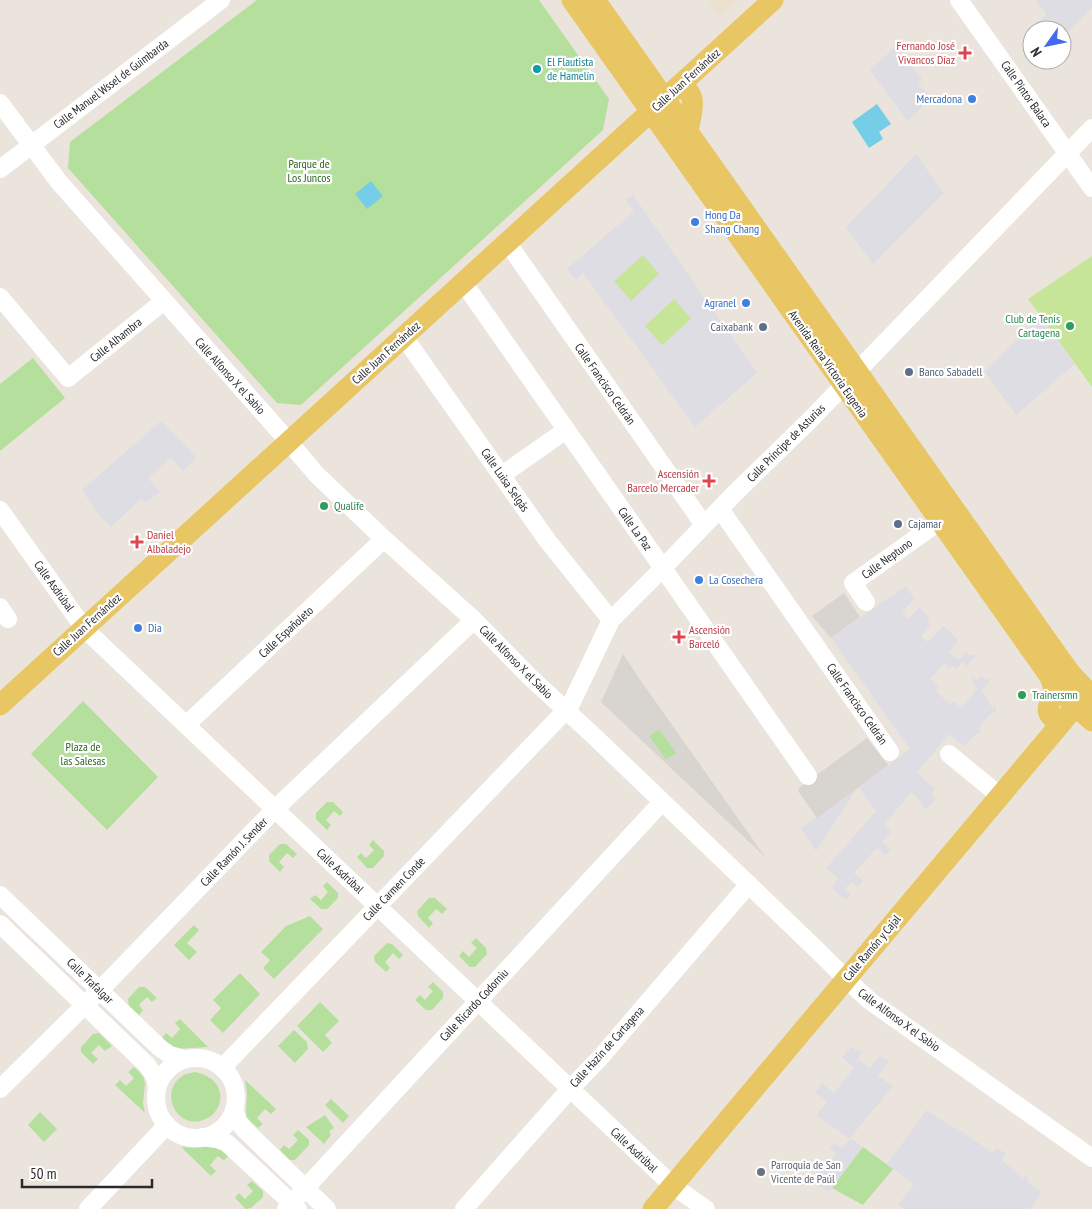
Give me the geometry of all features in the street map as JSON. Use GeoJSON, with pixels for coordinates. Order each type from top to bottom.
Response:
{"type":"FeatureCollection","features":[{"type":"Feature","properties":{"kind":"main road","name":"Avenida Reina Victoria Eugenia"},"geometry":{"type":"LineString","coordinates":[[572,0],[665,99],[850,379],[1072,674],[1092,721]]}},
{"type":"Feature","properties":{"kind":"main road","name":"Avenida Reina Victoria Eugenia"},"geometry":{"type":"LineString","coordinates":[[595,0],[688,132],[850,379],[940,521],[1050,677],[1054,691],[1048,710],[1051,717],[1058,721],[1082,700]]}},
{"type":"Feature","properties":{"kind":"main road","name":"Calle Juan Fernández"},"geometry":{"type":"LineString","coordinates":[[0,705],[773,0]]}},
{"type":"Feature","properties":{"kind":"main road","name":"Calle Ramón y Cajal"},"geometry":{"type":"LineString","coordinates":[[653,1209],[1082,700]]}},
{"type":"Feature","properties":{"kind":"street","name":"Calle Manuel Wssel de Guimbarda"},"geometry":{"type":"LineString","coordinates":[[0,169],[222,0]]}},
{"type":"Feature","properties":{"kind":"street","name":"Calle Pintor Balaca"},"geometry":{"type":"LineString","coordinates":[[959,0],[1092,188]]}},
{"type":"Feature","properties":{"kind":"street","name":"Calle Alfonso X el Sabio"},"geometry":{"type":"LineString","coordinates":[[0,103],[59,182],[316,474],[384,539],[474,620],[531,678],[749,884],[846,979],[870,1000],[1092,1158]]}},
{"type":"Feature","properties":{"kind":"street","name":"Calle Príncipe de Asturias"},"geometry":{"type":"LineString","coordinates":[[566,710],[570,706],[611,620],[850,379],[1092,128]]}},
{"type":"Feature","properties":{"kind":"street","name":"Calle Francisco Celdrán"},"geometry":{"type":"LineString","coordinates":[[507,242],[704,525]]}},
{"type":"Feature","properties":{"kind":"street","name":"Calle La Paz"},"geometry":{"type":"LineString","coordinates":[[463,282],[808,776]]}},
{"type":"Feature","properties":{"kind":"street","name":"Calle Alhambra"},"geometry":{"type":"LineString","coordinates":[[0,298],[68,378],[164,301]]}},
{"type":"Feature","properties":{"kind":"street","name":"Calle Luisa Selgás"},"geometry":{"type":"LineString","coordinates":[[404,337],[547,540],[611,620]]}},
{"type":"Feature","properties":{"kind":"street"},"geometry":{"type":"LineString","coordinates":[[502,476],[566,430]]}},
{"type":"Feature","properties":{"kind":"street","name":"Calle Francisco Celdrán"},"geometry":{"type":"LineString","coordinates":[[720,509],[890,752]]}},
{"type":"Feature","properties":{"kind":"street","name":"Calle Asdrúbal"},"geometry":{"type":"LineString","coordinates":[[0,510],[6,533],[84,628],[672,1186],[706,1209]]}},
{"type":"Feature","properties":{"kind":"street","name":"Calle Neptuno"},"geometry":{"type":"LineString","coordinates":[[866,602],[853,583],[940,521]]}},
{"type":"Feature","properties":{"kind":"street","name":"Calle Españoleto"},"geometry":{"type":"LineString","coordinates":[[186,725],[384,539]]}},
{"type":"Feature","properties":{"kind":"street","name":"Calle Ramón J. Sender"},"geometry":{"type":"LineString","coordinates":[[0,1089],[100,990],[275,809],[474,620]]}},
{"type":"Feature","properties":{"kind":"street","name":"Calle Carmen Conde"},"geometry":{"type":"LineString","coordinates":[[222,1068],[566,710]]}},
{"type":"Feature","properties":{"kind":"street"},"geometry":{"type":"LineString","coordinates":[[949,754],[1000,796]]}},
{"type":"Feature","properties":{"kind":"street","name":"Calle Ricardo Codorniu"},"geometry":{"type":"LineString","coordinates":[[292,1207],[305,1188],[662,802]]}},
{"type":"Feature","properties":{"kind":"street","name":"Calle Hazin de Cartagena"},"geometry":{"type":"LineString","coordinates":[[464,1209],[599,1059],[749,884]]}},
{"type":"Feature","properties":{"kind":"street","name":"Calle Trafalgar"},"geometry":{"type":"LineString","coordinates":[[0,895],[160,1048],[170,1055],[184,1059]]}},
{"type":"Feature","properties":{"kind":"street","name":"Calle Trafalgar"},"geometry":{"type":"LineString","coordinates":[[0,924],[147,1065],[155,1077],[157,1088]]}},
{"type":"Feature","properties":{"kind":"street"},"geometry":{"type":"LineString","coordinates":[[202,1137],[216,1132],[227,1122],[234,1109],[236,1095],[230,1078],[217,1064],[198,1058],[184,1059],[162,1075],[157,1088],[158,1111],[167,1125],[182,1135],[194,1137],[217,1138],[227,1143],[292,1207]]}},
{"type":"Feature","properties":{"kind":"street"},"geometry":{"type":"LineString","coordinates":[[234,1109],[241,1126],[327,1209]]}},
{"type":"Feature","properties":{"kind":"street"},"geometry":{"type":"LineString","coordinates":[[88,1209],[167,1125]]}},
{"type":"Feature","properties":{"kind":"shaded area"},"geometry":{"type":"Polygon","coordinates":[[[708,0],[738,0],[720,17],[708,0]]]}},
{"type":"Feature","properties":{"kind":"shaded area"},"geometry":{"type":"Polygon","coordinates":[[[1035,0],[1092,0],[1092,8],[1072,28],[1072,20],[1041,20],[1047,14],[1035,0]]]}},
{"type":"Feature","properties":{"kind":"shaded area"},"geometry":{"type":"Polygon","coordinates":[[[895,47],[922,79],[918,83],[931,98],[908,121],[870,70],[895,47]]]}},
{"type":"Feature","properties":{"kind":"shaded area"},"geometry":{"type":"Polygon","coordinates":[[[916,154],[944,193],[873,264],[846,227],[916,154]]]}},
{"type":"Feature","properties":{"kind":"shaded area"},"geometry":{"type":"Polygon","coordinates":[[[633,195],[757,373],[695,427],[583,273],[576,280],[567,269],[634,211],[626,200],[633,195]]]}},
{"type":"Feature","properties":{"kind":"shaded area"},"geometry":{"type":"Polygon","coordinates":[[[1040,316],[1075,364],[1016,415],[985,372],[1040,316]]]}},
{"type":"Feature","properties":{"kind":"shaded area"},"geometry":{"type":"Polygon","coordinates":[[[161,421],[196,457],[183,472],[171,458],[148,478],[160,492],[145,503],[141,499],[111,527],[101,518],[82,490],[161,421]]]}},
{"type":"Feature","properties":{"kind":"shaded area"},"geometry":{"type":"Polygon","coordinates":[[[906,586],[914,598],[902,613],[909,619],[919,607],[930,617],[927,621],[930,625],[921,637],[928,642],[943,626],[958,640],[949,652],[959,660],[966,652],[971,656],[973,654],[976,656],[967,666],[962,662],[956,669],[953,666],[950,669],[944,664],[930,679],[939,687],[936,691],[950,704],[953,701],[961,708],[978,688],[970,677],[972,676],[977,680],[981,676],[986,680],[988,678],[990,680],[982,691],[992,707],[996,707],[996,713],[992,712],[979,728],[981,731],[964,746],[949,734],[917,773],[935,789],[931,794],[936,798],[926,810],[912,792],[885,823],[891,832],[882,842],[891,850],[886,855],[877,848],[854,873],[863,881],[858,887],[851,882],[845,889],[851,894],[846,900],[831,888],[838,878],[826,868],[876,811],[858,787],[816,851],[801,828],[910,749],[831,638],[906,586]]]}},
{"type":"Feature","properties":{"kind":"shaded area"},"geometry":{"type":"Polygon","coordinates":[[[844,593],[860,617],[831,638],[812,616],[844,593]]]}},
{"type":"Feature","properties":{"kind":"shaded area"},"geometry":{"type":"Polygon","coordinates":[[[623,654],[766,858],[601,702],[623,654]],[[659,729],[649,736],[666,760],[676,753],[659,729]]]}},
{"type":"Feature","properties":{"kind":"shaded area"},"geometry":{"type":"Polygon","coordinates":[[[867,738],[888,765],[817,818],[798,791],[799,788],[867,738]]]}},
{"type":"Feature","properties":{"kind":"shaded area"},"geometry":{"type":"Polygon","coordinates":[[[851,1047],[862,1052],[858,1059],[870,1068],[880,1055],[889,1061],[878,1076],[893,1086],[850,1138],[863,1147],[829,1192],[813,1183],[820,1175],[813,1169],[818,1163],[825,1168],[837,1154],[830,1148],[834,1143],[842,1148],[850,1139],[816,1115],[827,1102],[815,1092],[822,1083],[834,1093],[854,1068],[842,1057],[851,1047]]]}},
{"type":"Feature","properties":{"kind":"shaded area"},"geometry":{"type":"Polygon","coordinates":[[[927,1110],[993,1153],[997,1148],[1006,1154],[1002,1160],[1023,1178],[1025,1176],[1029,1179],[1028,1182],[1042,1192],[1030,1209],[904,1209],[898,1205],[914,1184],[887,1164],[927,1110]]]}},
{"type":"Feature","properties":{"kind":"green space","name":"Parque de Los Juncos"},"geometry":{"type":"Polygon","coordinates":[[[257,0],[539,0],[609,99],[603,130],[301,405],[277,403],[68,168],[70,142],[257,0]]]}},
{"type":"Feature","properties":{"kind":"green space"},"geometry":{"type":"Polygon","coordinates":[[[643,255],[659,274],[631,301],[614,281],[643,255]]]}},
{"type":"Feature","properties":{"kind":"green space","name":"Club de Tenis Cartagena"},"geometry":{"type":"Polygon","coordinates":[[[1092,256],[1092,387],[1028,299],[1092,256]]]}},
{"type":"Feature","properties":{"kind":"green space"},"geometry":{"type":"Polygon","coordinates":[[[674,299],[691,319],[662,345],[645,326],[674,299]]]}},
{"type":"Feature","properties":{"kind":"green space"},"geometry":{"type":"Polygon","coordinates":[[[33,358],[65,398],[0,451],[0,384],[33,358]]]}},
{"type":"Feature","properties":{"kind":"green space","name":"Plaza de las Salesas"},"geometry":{"type":"Polygon","coordinates":[[[83,701],[158,777],[107,830],[31,754],[83,701]]]}},
{"type":"Feature","properties":{"kind":"green space"},"geometry":{"type":"Polygon","coordinates":[[[659,729],[677,753],[666,760],[649,736],[659,729]]]}},
{"type":"Feature","properties":{"kind":"green space"},"geometry":{"type":"Polygon","coordinates":[[[327,802],[333,802],[343,812],[340,816],[334,811],[326,820],[331,825],[327,830],[316,819],[316,813],[327,802]]]}},
{"type":"Feature","properties":{"kind":"green space"},"geometry":{"type":"Polygon","coordinates":[[[373,840],[384,851],[384,856],[373,868],[367,868],[357,857],[361,853],[366,858],[374,850],[369,845],[373,840]]]}},
{"type":"Feature","properties":{"kind":"green space"},"geometry":{"type":"Polygon","coordinates":[[[280,844],[286,844],[297,854],[293,858],[287,853],[279,862],[284,867],[280,872],[269,861],[269,855],[280,844]]]}},
{"type":"Feature","properties":{"kind":"green space"},"geometry":{"type":"Polygon","coordinates":[[[327,882],[338,893],[338,898],[327,909],[321,909],[310,899],[315,895],[321,900],[328,892],[323,886],[327,882]]]}},
{"type":"Feature","properties":{"kind":"green space"},"geometry":{"type":"Polygon","coordinates":[[[429,898],[435,898],[447,909],[442,914],[436,909],[428,918],[433,923],[429,928],[418,916],[417,911],[429,898]]]}},
{"type":"Feature","properties":{"kind":"green space"},"geometry":{"type":"Polygon","coordinates":[[[310,916],[323,929],[274,979],[263,968],[270,960],[261,952],[286,926],[310,916]]]}},
{"type":"Feature","properties":{"kind":"green space"},"geometry":{"type":"Polygon","coordinates":[[[194,925],[199,930],[187,943],[197,952],[189,960],[174,945],[194,925]]]}},
{"type":"Feature","properties":{"kind":"green space"},"geometry":{"type":"Polygon","coordinates":[[[476,938],[486,948],[487,954],[475,967],[470,967],[459,956],[463,951],[469,957],[477,948],[471,943],[476,938]]]}},
{"type":"Feature","properties":{"kind":"green space"},"geometry":{"type":"Polygon","coordinates":[[[387,943],[392,944],[403,955],[399,959],[393,953],[385,962],[390,968],[386,972],[375,962],[374,956],[387,943]]]}},
{"type":"Feature","properties":{"kind":"green space"},"geometry":{"type":"Polygon","coordinates":[[[240,973],[260,994],[223,1033],[210,1020],[221,1008],[213,1000],[240,973]]]}},
{"type":"Feature","properties":{"kind":"green space"},"geometry":{"type":"Polygon","coordinates":[[[433,982],[443,992],[443,998],[432,1010],[426,1010],[415,1000],[420,995],[425,1000],[433,991],[428,987],[433,982]]]}},
{"type":"Feature","properties":{"kind":"green space"},"geometry":{"type":"Polygon","coordinates":[[[139,987],[145,987],[157,998],[152,1002],[147,997],[139,1005],[143,1010],[139,1015],[129,1006],[128,999],[139,987]]]}},
{"type":"Feature","properties":{"kind":"green space"},"geometry":{"type":"Polygon","coordinates":[[[320,1002],[339,1021],[325,1035],[332,1043],[323,1052],[297,1026],[320,1002]]]}},
{"type":"Feature","properties":{"kind":"green space"},"geometry":{"type":"Polygon","coordinates":[[[180,1019],[208,1047],[176,1049],[171,1047],[162,1038],[166,1033],[172,1038],[180,1029],[175,1023],[180,1019]]]}},
{"type":"Feature","properties":{"kind":"green space"},"geometry":{"type":"Polygon","coordinates":[[[294,1030],[307,1042],[308,1049],[295,1063],[278,1046],[294,1030]]]}},
{"type":"Feature","properties":{"kind":"green space"},"geometry":{"type":"Polygon","coordinates":[[[99,1033],[112,1046],[105,1051],[99,1045],[91,1053],[98,1059],[93,1064],[81,1052],[81,1047],[93,1034],[99,1033]]]}},
{"type":"Feature","properties":{"kind":"green space"},"geometry":{"type":"Polygon","coordinates":[[[134,1067],[143,1076],[145,1084],[143,1103],[145,1113],[115,1085],[120,1080],[126,1086],[134,1078],[128,1072],[134,1067]]]}},
{"type":"Feature","properties":{"kind":"green space"},"geometry":{"type":"Polygon","coordinates":[[[195,1072],[206,1076],[215,1083],[220,1093],[220,1099],[218,1108],[211,1116],[193,1122],[178,1114],[171,1098],[172,1089],[176,1081],[185,1074],[195,1072]]]}},
{"type":"Feature","properties":{"kind":"green space"},"geometry":{"type":"Polygon","coordinates":[[[245,1080],[276,1109],[271,1114],[265,1109],[257,1118],[263,1124],[258,1128],[247,1118],[245,1080]]]}},
{"type":"Feature","properties":{"kind":"green space"},"geometry":{"type":"Polygon","coordinates":[[[331,1099],[349,1116],[343,1123],[325,1105],[331,1099]]]}},
{"type":"Feature","properties":{"kind":"green space"},"geometry":{"type":"Polygon","coordinates":[[[40,1112],[57,1129],[44,1142],[28,1125],[40,1112]]]}},
{"type":"Feature","properties":{"kind":"green space"},"geometry":{"type":"Polygon","coordinates":[[[325,1115],[334,1128],[329,1131],[331,1135],[324,1144],[306,1127],[325,1115]]]}},
{"type":"Feature","properties":{"kind":"green space"},"geometry":{"type":"Polygon","coordinates":[[[298,1130],[309,1140],[309,1145],[295,1160],[290,1160],[280,1150],[284,1145],[289,1149],[298,1140],[293,1135],[298,1130]]]}},
{"type":"Feature","properties":{"kind":"green space"},"geometry":{"type":"Polygon","coordinates":[[[181,1147],[195,1148],[217,1147],[228,1156],[224,1161],[218,1156],[210,1165],[216,1171],[211,1176],[181,1147]]]}},
{"type":"Feature","properties":{"kind":"green space"},"geometry":{"type":"Polygon","coordinates":[[[863,1147],[893,1169],[863,1205],[832,1188],[863,1147]]]}},
{"type":"Feature","properties":{"kind":"green space"},"geometry":{"type":"Polygon","coordinates":[[[252,1181],[263,1191],[263,1197],[251,1208],[246,1209],[235,1198],[239,1193],[245,1199],[253,1191],[247,1185],[252,1181]]]}},
{"type":"Feature","properties":{"kind":"water"},"geometry":{"type":"Polygon","coordinates":[[[877,104],[891,124],[879,132],[883,139],[869,148],[852,122],[877,104]]]}},
{"type":"Feature","properties":{"kind":"water"},"geometry":{"type":"Polygon","coordinates":[[[371,181],[383,196],[367,209],[355,194],[371,181]]]}},
{"type":"Feature","properties":{"kind":"place","name":"Fernando José Vivancos Díaz"},"geometry":{"type":"Point","coordinates":[965,53]}},
{"type":"Feature","properties":{"kind":"place","name":"El Flautista de Hamelín"},"geometry":{"type":"Point","coordinates":[537,69]}},
{"type":"Feature","properties":{"kind":"place","name":"Mercadona"},"geometry":{"type":"Point","coordinates":[972,99]}},
{"type":"Feature","properties":{"kind":"place","name":"Hong Da Shang Chang"},"geometry":{"type":"Point","coordinates":[695,222]}},
{"type":"Feature","properties":{"kind":"place","name":"Agranel"},"geometry":{"type":"Point","coordinates":[746,303]}},
{"type":"Feature","properties":{"kind":"place","name":"Club de Tenis Cartagena"},"geometry":{"type":"Point","coordinates":[1070,326]}},
{"type":"Feature","properties":{"kind":"place","name":"Caixabank"},"geometry":{"type":"Point","coordinates":[763,327]}},
{"type":"Feature","properties":{"kind":"place","name":"Banco Sabadell"},"geometry":{"type":"Point","coordinates":[909,372]}},
{"type":"Feature","properties":{"kind":"place","name":"Ascensión Barcelo Mercader"},"geometry":{"type":"Point","coordinates":[709,481]}},
{"type":"Feature","properties":{"kind":"place","name":"Qualife"},"geometry":{"type":"Point","coordinates":[324,506]}},
{"type":"Feature","properties":{"kind":"place","name":"Cajamar"},"geometry":{"type":"Point","coordinates":[898,524]}},
{"type":"Feature","properties":{"kind":"place","name":"Daniel Albaladejo"},"geometry":{"type":"Point","coordinates":[137,542]}},
{"type":"Feature","properties":{"kind":"place","name":"La Cosechera"},"geometry":{"type":"Point","coordinates":[699,580]}},
{"type":"Feature","properties":{"kind":"place","name":"Dia"},"geometry":{"type":"Point","coordinates":[138,628]}},
{"type":"Feature","properties":{"kind":"place","name":"Ascensión Barceló"},"geometry":{"type":"Point","coordinates":[679,637]}},
{"type":"Feature","properties":{"kind":"place","name":"Trainersmn"},"geometry":{"type":"Point","coordinates":[1022,695]}},
{"type":"Feature","properties":{"kind":"place","name":"Parroquia de San Vicente de Paúl"},"geometry":{"type":"Point","coordinates":[761,1172]}}]}
